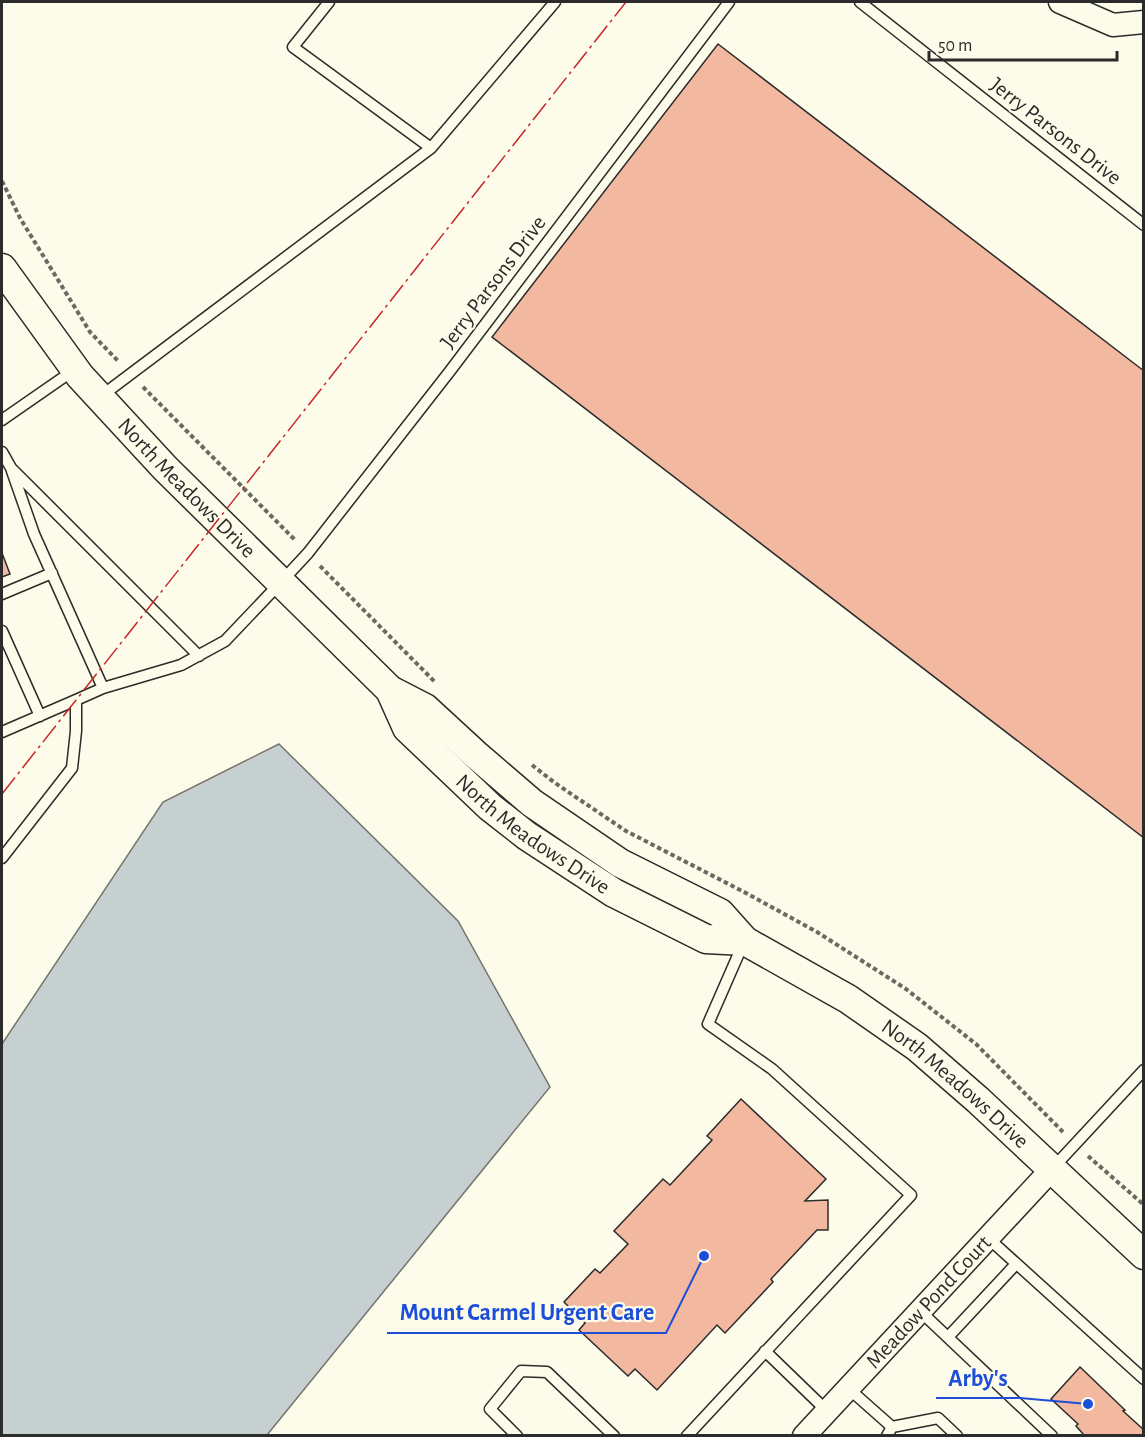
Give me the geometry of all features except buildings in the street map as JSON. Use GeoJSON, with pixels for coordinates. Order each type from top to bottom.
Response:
{"type":"FeatureCollection","features":[{"type":"Feature","properties":{"kind":"street"},"geometry":{"type":"LineString","coordinates":[[1060,2],[1113,25],[1143,22]]}},
{"type":"Feature","properties":{"kind":"street","name":"North Meadows Drive"},"geometry":{"type":"LineString","coordinates":[[2,268],[75,369],[99,397],[165,468],[390,690],[425,708],[532,803],[620,863],[720,913],[745,941],[848,999],[917,1047],[978,1100],[1143,1255]]}},
{"type":"Feature","properties":{"kind":"street","name":"Meadow Pond Court"},"geometry":{"type":"LineString","coordinates":[[804,1436],[1052,1169]]}},
{"type":"Feature","properties":{"kind":"lane"},"geometry":{"type":"LineString","coordinates":[[329,2],[293,47],[431,148]]}},
{"type":"Feature","properties":{"kind":"lane"},"geometry":{"type":"LineString","coordinates":[[99,397],[431,148],[555,2]]}},
{"type":"Feature","properties":{"kind":"lane","name":"Jerry Parsons Drive"},"geometry":{"type":"LineString","coordinates":[[2,732],[104,688],[181,665],[225,641],[308,553],[450,371],[729,2]]}},
{"type":"Feature","properties":{"kind":"lane","name":"Jerry Parsons Drive"},"geometry":{"type":"LineString","coordinates":[[860,2],[1143,225]]}},
{"type":"Feature","properties":{"kind":"lane"},"geometry":{"type":"LineString","coordinates":[[2,420],[75,369]]}},
{"type":"Feature","properties":{"kind":"lane"},"geometry":{"type":"LineString","coordinates":[[2,452],[11,468],[34,534],[104,688]]}},
{"type":"Feature","properties":{"kind":"lane"},"geometry":{"type":"LineString","coordinates":[[11,468],[199,656]]}},
{"type":"Feature","properties":{"kind":"lane"},"geometry":{"type":"LineString","coordinates":[[2,594],[52,573]]}},
{"type":"Feature","properties":{"kind":"lane"},"geometry":{"type":"LineString","coordinates":[[2,631],[40,716]]}},
{"type":"Feature","properties":{"kind":"lane"},"geometry":{"type":"LineString","coordinates":[[2,858],[72,768],[76,731],[76,700]]}},
{"type":"Feature","properties":{"kind":"lane"},"geometry":{"type":"LineString","coordinates":[[687,1436],[910,1195],[771,1069],[708,1024],[745,941]]}},
{"type":"Feature","properties":{"kind":"lane"},"geometry":{"type":"LineString","coordinates":[[1052,1169],[1143,1070]]}},
{"type":"Feature","properties":{"kind":"lane"},"geometry":{"type":"LineString","coordinates":[[988,1238],[1143,1379]]}},
{"type":"Feature","properties":{"kind":"lane"},"geometry":{"type":"LineString","coordinates":[[948,1337],[1016,1264]]}},
{"type":"Feature","properties":{"kind":"lane"},"geometry":{"type":"LineString","coordinates":[[920,1311],[1052,1436]]}},
{"type":"Feature","properties":{"kind":"lane"},"geometry":{"type":"LineString","coordinates":[[765,1352],[827,1411]]}},
{"type":"Feature","properties":{"kind":"lane"},"geometry":{"type":"LineString","coordinates":[[517,1436],[490,1409],[521,1371],[547,1372],[614,1436]]}},
{"type":"Feature","properties":{"kind":"lane"},"geometry":{"type":"LineString","coordinates":[[848,1388],[890,1431],[938,1418],[957,1436]]}},
{"type":"Feature","properties":{"kind":"path"},"geometry":{"type":"LineString","coordinates":[[2,181],[20,218],[90,332],[416,664],[441,686]]}},
{"type":"Feature","properties":{"kind":"path"},"geometry":{"type":"LineString","coordinates":[[527,761],[555,783],[627,831],[807,926],[906,990],[976,1044],[1074,1144],[1143,1205]]}},
{"type":"Feature","properties":{"kind":"shaded area"},"geometry":{"type":"Polygon","coordinates":[[[279,744],[458,921],[550,1087],[267,1435],[2,1435],[2,1044],[163,802],[279,744]]]}},
{"type":"Feature","properties":{"kind":"power"},"geometry":{"type":"LineString","coordinates":[[2,794],[626,2]]}},
{"type":"Feature","properties":{"kind":"place","name":"Mount Carmel Urgent Care"},"geometry":{"type":"Point","coordinates":[704,1256]}},
{"type":"Feature","properties":{"kind":"place","name":"Arby's"},"geometry":{"type":"Point","coordinates":[1088,1404]}}]}
